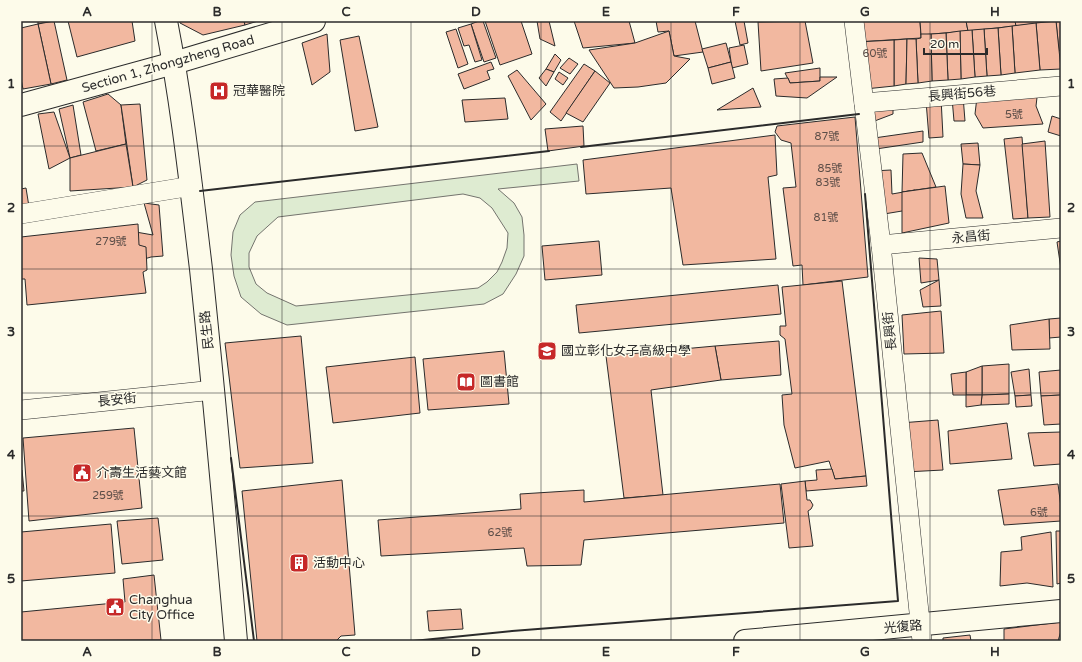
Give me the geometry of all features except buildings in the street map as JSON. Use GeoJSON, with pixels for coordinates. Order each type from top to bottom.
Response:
{"type":"FeatureCollection","features":[{"type":"Feature","properties":{"kind":"street","name":"民生路"},"geometry":{"type":"LineString","coordinates":[[166,21],[174,63],[192,186],[214,390],[236,641]]}},
{"type":"Feature","properties":{"kind":"street","name":"Section 1, Zhongzheng Road"},"geometry":{"type":"LineString","coordinates":[[21,106],[174,63],[314,21]]}},
{"type":"Feature","properties":{"kind":"street","name":"長興街"},"geometry":{"type":"LineString","coordinates":[[854,21],[881,245],[921,633]]}},
{"type":"Feature","properties":{"kind":"street","name":"長興街56巷"},"geometry":{"type":"LineString","coordinates":[[864,103],[1061,86]]}},
{"type":"Feature","properties":{"kind":"street"},"geometry":{"type":"LineString","coordinates":[[21,214],[192,186]]}},
{"type":"Feature","properties":{"kind":"street","name":"永昌街"},"geometry":{"type":"LineString","coordinates":[[881,245],[1061,228]]}},
{"type":"Feature","properties":{"kind":"street","name":"長安街"},"geometry":{"type":"LineString","coordinates":[[21,410],[214,390]]}},
{"type":"Feature","properties":{"kind":"street","name":"光復路"},"geometry":{"type":"LineString","coordinates":[[744,641],[921,633],[1061,611]]}},
{"type":"Feature","properties":{"kind":"green space"},"geometry":{"type":"Polygon","coordinates":[[[577,164],[579,181],[498,189],[514,203],[522,217],[524,256],[516,274],[503,294],[484,304],[287,325],[261,314],[241,297],[234,276],[231,255],[233,232],[240,215],[255,202],[577,164]],[[463,194],[278,217],[257,236],[249,253],[249,267],[256,284],[267,293],[296,306],[478,288],[487,282],[497,272],[507,248],[508,233],[492,208],[480,198],[463,194]]]}},
{"type":"Feature","properties":{"kind":"wall"},"geometry":{"type":"LineString","coordinates":[[581,147],[859,114]]}},
{"type":"Feature","properties":{"kind":"wall"},"geometry":{"type":"LineString","coordinates":[[200,191],[549,151]]}},
{"type":"Feature","properties":{"kind":"wall"},"geometry":{"type":"LineString","coordinates":[[413,641],[512,631],[898,601],[865,194]]}},
{"type":"Feature","properties":{"kind":"wall"},"geometry":{"type":"LineString","coordinates":[[231,458],[254,641]]}},
{"type":"Feature","properties":{"kind":"place","name":"冠華醫院"},"geometry":{"type":"Point","coordinates":[219,91]}},
{"type":"Feature","properties":{"kind":"place","name":"國立彰化女子高級中學"},"geometry":{"type":"Point","coordinates":[547,351]}},
{"type":"Feature","properties":{"kind":"place","name":"圖書館"},"geometry":{"type":"Point","coordinates":[466,382]}},
{"type":"Feature","properties":{"kind":"place","name":"介壽生活藝文館"},"geometry":{"type":"Point","coordinates":[82,473]}},
{"type":"Feature","properties":{"kind":"place","name":"活動中心"},"geometry":{"type":"Point","coordinates":[299,563]}},
{"type":"Feature","properties":{"kind":"place","name":"Changhua City Office"},"geometry":{"type":"Point","coordinates":[115,607]}}]}
